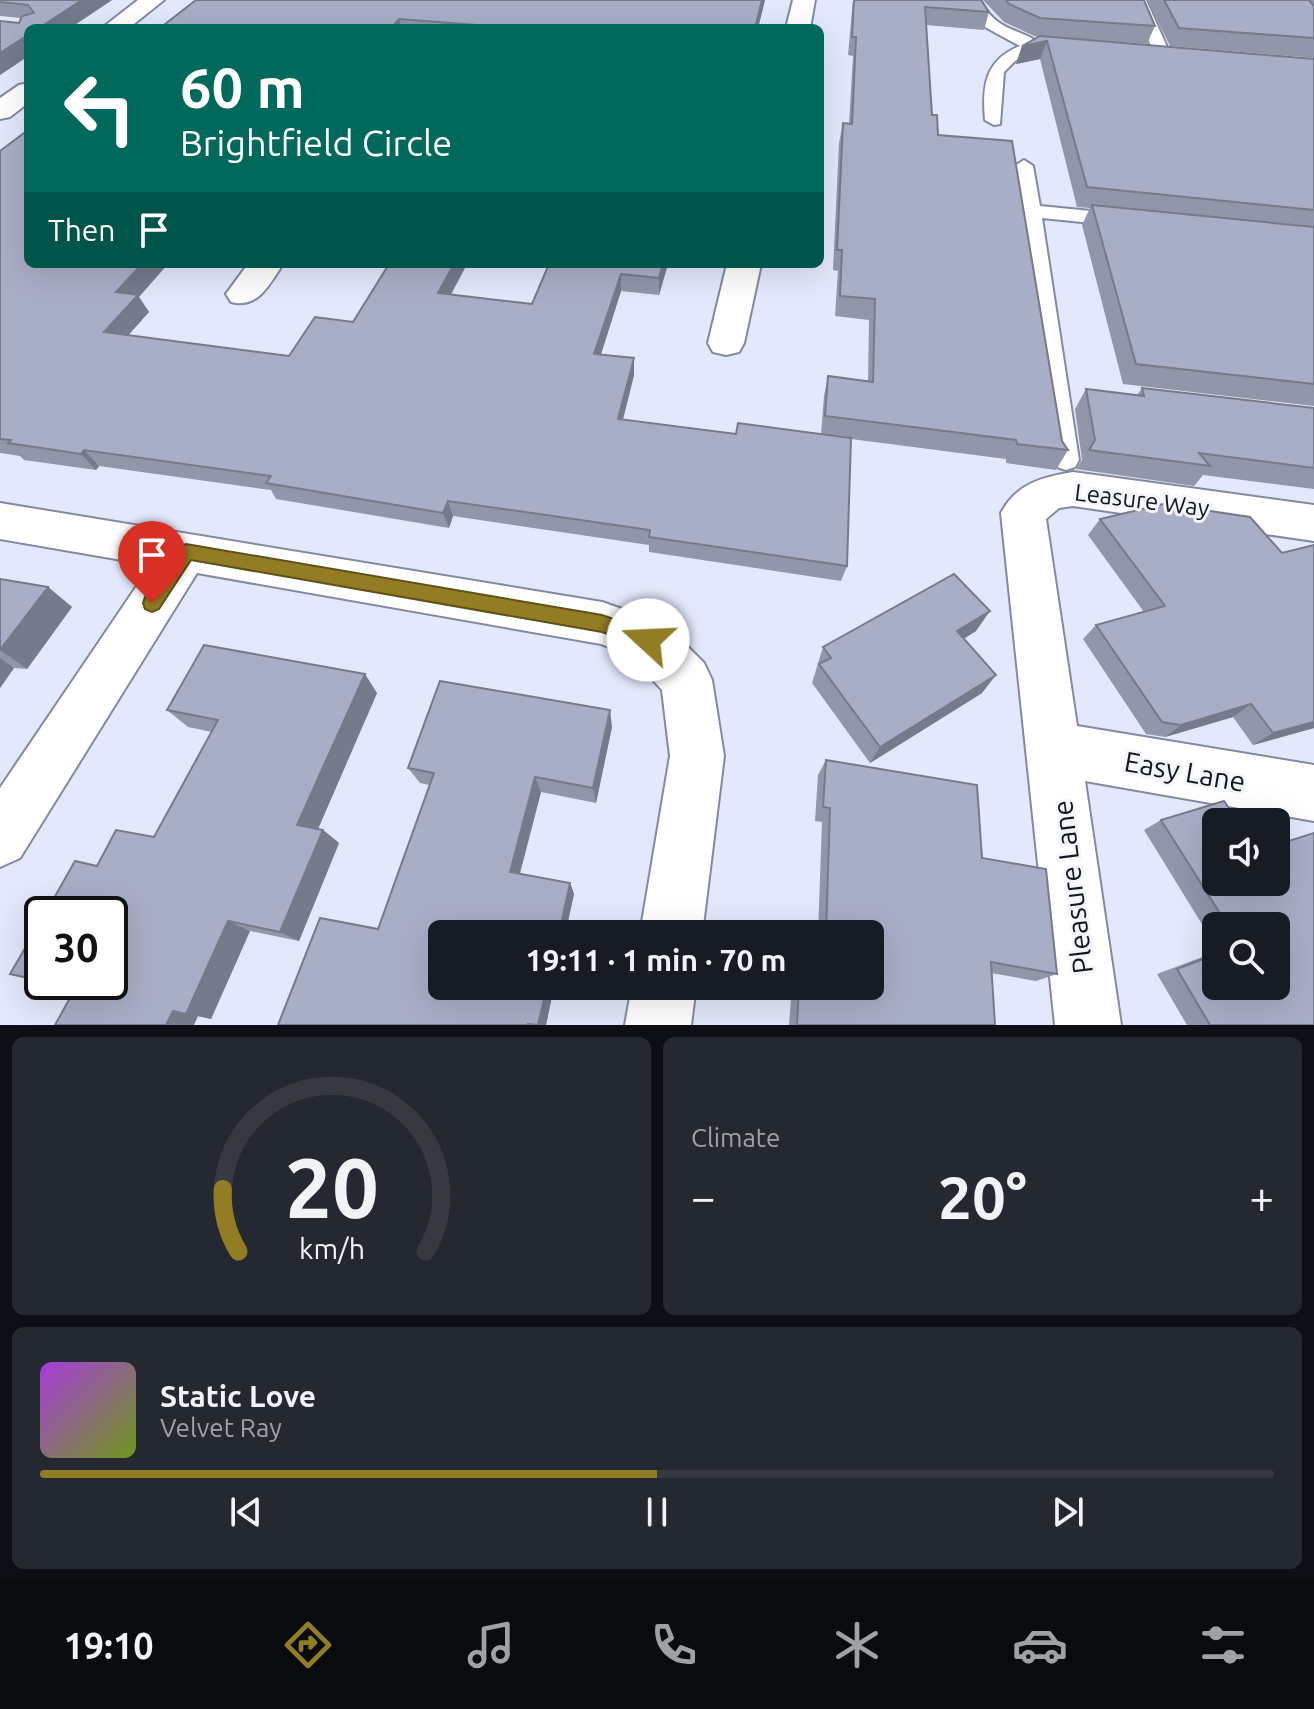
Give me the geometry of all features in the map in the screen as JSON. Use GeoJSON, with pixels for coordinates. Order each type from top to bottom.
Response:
{"type":"FeatureCollection","features":[{"type":"Feature","properties":{"kind":"street"},"geometry":{"type":"LineString","coordinates":[[120,24],[153,0]]}},
{"type":"Feature","properties":{"kind":"street"},"geometry":{"type":"LineString","coordinates":[[799,24],[804,0]]}},
{"type":"Feature","properties":{"kind":"street"},"geometry":{"type":"LineString","coordinates":[[1035,46],[1063,48]]}},
{"type":"Feature","properties":{"kind":"street"},"geometry":{"type":"LineString","coordinates":[[1134,54],[1193,59]]}},
{"type":"Feature","properties":{"kind":"street"},"geometry":{"type":"LineString","coordinates":[[0,111],[24,94]]}},
{"type":"Feature","properties":{"kind":"street"},"geometry":{"type":"LineString","coordinates":[[243,294],[263,268]]}},
{"type":"Feature","properties":{"kind":"street"},"geometry":{"type":"LineString","coordinates":[[726,343],[743,268]]}},
{"type":"Feature","properties":{"kind":"street","name":"Leasure Way"},"geometry":{"type":"LineString","coordinates":[[1055,749],[1023,513],[1047,493],[1073,489],[1314,523]]}},
{"type":"Feature","properties":{"kind":"street"},"geometry":{"type":"LineString","coordinates":[[0,521],[602,623],[648,640],[686,680],[697,756],[673,920]]}},
{"type":"Feature","properties":{"kind":"street"},"geometry":{"type":"LineString","coordinates":[[0,838],[186,551]]}},
{"type":"Feature","properties":{"kind":"street","name":"Easy Lane"},"geometry":{"type":"LineString","coordinates":[[1055,749],[1314,793]]}},
{"type":"Feature","properties":{"kind":"street","name":"Pleasure Lane"},"geometry":{"type":"LineString","coordinates":[[1055,749],[1088,1025]]}},
{"type":"Feature","properties":{"kind":"street"},"geometry":{"type":"LineString","coordinates":[[658,1025],[662,1000]]}},
{"type":"Feature","properties":{"kind":"lane"},"geometry":{"type":"LineString","coordinates":[[973,0],[988,24],[1035,46]]}},
{"type":"Feature","properties":{"kind":"lane"},"geometry":{"type":"LineString","coordinates":[[1139,0],[1163,56]]}},
{"type":"Feature","properties":{"kind":"lane"},"geometry":{"type":"LineString","coordinates":[[994,120],[990,89],[994,72],[1004,60],[1035,46]]}},
{"type":"Feature","properties":{"kind":"lane"},"geometry":{"type":"LineString","coordinates":[[1024,166],[1066,460]]}},
{"type":"Feature","properties":{"kind":"lane"},"geometry":{"type":"LineString","coordinates":[[1030,211],[1141,222]]}},
{"type":"Feature","properties":{"kind":"lane"},"geometry":{"type":"LineString","coordinates":[[1055,388],[1086,391]]}},
{"type":"Feature","properties":{"kind":"building"},"geometry":{"type":"Polygon","coordinates":[[[82,0],[45,24],[24,24],[24,38],[0,53],[0,21],[19,23],[22,16],[34,13],[28,5],[0,2],[82,0]]]}},
{"type":"Feature","properties":{"kind":"building"},"geometry":{"type":"Polygon","coordinates":[[[196,0],[762,0],[756,24],[465,24],[399,19],[395,24],[165,24],[196,0]]]}},
{"type":"Feature","properties":{"kind":"building"},"geometry":{"type":"Polygon","coordinates":[[[854,0],[981,0],[989,12],[925,7],[932,115],[937,115],[938,135],[1012,141],[1062,441],[1068,450],[1017,444],[1016,440],[825,416],[828,376],[873,382],[875,299],[840,296],[842,250],[837,250],[843,123],[852,124],[856,37],[852,37],[854,0]]]}},
{"type":"Feature","properties":{"kind":"building"},"geometry":{"type":"Polygon","coordinates":[[[1006,0],[1144,0],[1155,26],[1040,18],[1006,0]]]}},
{"type":"Feature","properties":{"kind":"building"},"geometry":{"type":"Polygon","coordinates":[[[1164,0],[1309,0],[1314,6],[1314,38],[1179,28],[1164,0]]]}},
{"type":"Feature","properties":{"kind":"building"},"geometry":{"type":"Polygon","coordinates":[[[1040,36],[1314,59],[1314,210],[1087,187],[1047,41],[1022,46],[1040,36]]]}},
{"type":"Feature","properties":{"kind":"building"},"geometry":{"type":"Polygon","coordinates":[[[24,133],[24,268],[138,268],[116,292],[138,295],[104,332],[289,356],[315,317],[353,322],[387,268],[452,268],[438,293],[532,304],[547,268],[662,268],[659,278],[621,274],[594,354],[634,358],[618,419],[736,434],[738,423],[851,438],[847,566],[649,537],[650,530],[448,501],[443,513],[266,483],[271,476],[84,450],[81,454],[8,443],[11,440],[0,439],[0,151],[24,133]]]}},
{"type":"Feature","properties":{"kind":"building"},"geometry":{"type":"Polygon","coordinates":[[[1092,205],[1314,227],[1314,384],[1136,364],[1092,205]]]}},
{"type":"Feature","properties":{"kind":"building"},"geometry":{"type":"Polygon","coordinates":[[[1142,388],[1314,408],[1314,468],[1199,453],[1210,466],[1089,450],[1095,440],[1086,389],[1144,396],[1142,388]]]}},
{"type":"Feature","properties":{"kind":"building"},"geometry":{"type":"Polygon","coordinates":[[[1163,504],[1250,517],[1282,553],[1314,545],[1314,722],[1273,733],[1251,704],[1181,725],[1162,722],[1096,625],[1165,606],[1100,519],[1163,504]]]}},
{"type":"Feature","properties":{"kind":"building"},"geometry":{"type":"Polygon","coordinates":[[[954,574],[990,611],[957,631],[996,675],[880,747],[819,664],[831,658],[823,647],[954,574]]]}},
{"type":"Feature","properties":{"kind":"building"},"geometry":{"type":"Polygon","coordinates":[[[0,579],[48,587],[0,650],[0,579]]]}},
{"type":"Feature","properties":{"kind":"building"},"geometry":{"type":"Polygon","coordinates":[[[204,645],[365,674],[297,825],[323,830],[280,932],[228,921],[186,1014],[173,1011],[166,1025],[55,1025],[69,1000],[128,1000],[128,896],[55,896],[75,861],[97,866],[116,830],[154,837],[218,720],[167,710],[204,645]]]}},
{"type":"Feature","properties":{"kind":"building"},"geometry":{"type":"Polygon","coordinates":[[[440,681],[610,710],[593,788],[535,777],[510,872],[570,883],[562,920],[428,920],[428,1000],[544,1000],[538,1025],[278,1025],[320,918],[378,929],[434,773],[408,768],[440,681]]]}},
{"type":"Feature","properties":{"kind":"building"},"geometry":{"type":"Polygon","coordinates":[[[826,760],[977,785],[982,858],[1046,869],[1057,974],[991,962],[995,1025],[797,1025],[798,1000],[884,1000],[884,920],[826,920],[830,808],[823,807],[826,760]]]}},
{"type":"Feature","properties":{"kind":"building"},"geometry":{"type":"Polygon","coordinates":[[[1224,801],[1229,808],[1202,808],[1202,885],[1161,820],[1224,801]]]}},
{"type":"Feature","properties":{"kind":"building"},"geometry":{"type":"Polygon","coordinates":[[[1314,833],[1314,1025],[1210,1025],[1177,969],[1202,959],[1202,1000],[1290,1000],[1290,912],[1219,912],[1209,896],[1290,896],[1290,841],[1314,833]]]}},
{"type":"Feature","properties":{"kind":"building"},"geometry":{"type":"Polygon","coordinates":[[[24,950],[24,977],[10,974],[24,950]]]}},
{"type":"Feature","properties":{"kind":"route"},"geometry":{"type":"LineString","coordinates":[[152,603],[186,551],[602,623],[648,640]]}}]}
